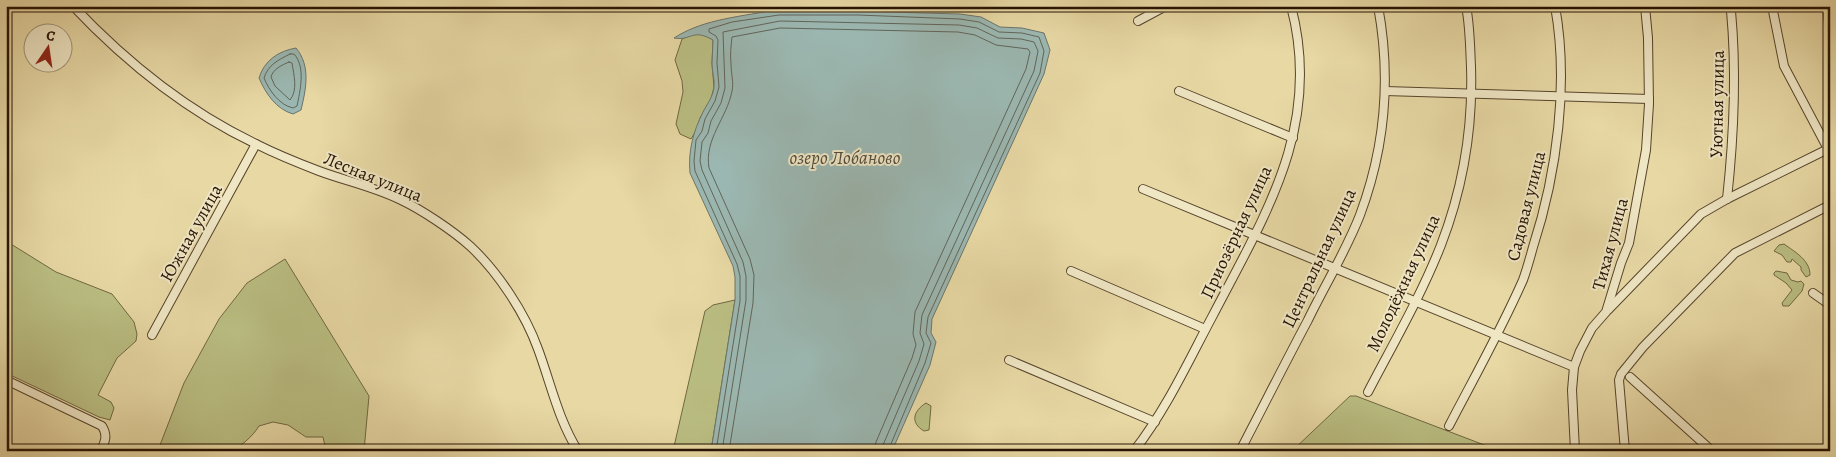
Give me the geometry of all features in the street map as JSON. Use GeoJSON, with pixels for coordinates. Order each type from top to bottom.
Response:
{"type":"FeatureCollection","features":[{"type":"Feature","properties":{"kind":"street","name":"Лесная улица"},"geometry":{"type":"LineString","coordinates":[[73,6],[97,32],[144,73],[199,113],[256,144],[318,171],[400,200],[428,216],[470,246],[499,277],[528,324],[538,348],[557,408],[570,439],[578,451]]}},
{"type":"Feature","properties":{"kind":"street"},"geometry":{"type":"LineString","coordinates":[[1138,21],[1166,6]]}},
{"type":"Feature","properties":{"kind":"street","name":"Приозёрная улица"},"geometry":{"type":"LineString","coordinates":[[1134,451],[1155,422],[1254,236],[1278,186],[1294,138],[1301,85],[1298,44],[1291,6]]}},
{"type":"Feature","properties":{"kind":"street","name":"Центральная улица"},"geometry":{"type":"LineString","coordinates":[[1240,451],[1360,215],[1381,138],[1385,91],[1382,28],[1378,6]]}},
{"type":"Feature","properties":{"kind":"street","name":"Молодёжная улица"},"geometry":{"type":"LineString","coordinates":[[1368,392],[1415,302],[1440,246],[1452,213],[1464,166],[1472,93],[1469,23],[1466,6]]}},
{"type":"Feature","properties":{"kind":"street","name":"Садовая улица"},"geometry":{"type":"LineString","coordinates":[[1450,426],[1523,278],[1539,229],[1550,183],[1557,137],[1560,96],[1558,25],[1555,6]]}},
{"type":"Feature","properties":{"kind":"street","name":"Тихая улица"},"geometry":{"type":"LineString","coordinates":[[1575,451],[1572,390],[1574,367],[1592,328],[1606,312],[1621,262],[1630,243],[1638,202],[1646,150],[1649,99],[1648,38],[1644,6]]}},
{"type":"Feature","properties":{"kind":"street"},"geometry":{"type":"LineString","coordinates":[[1606,312],[1701,214],[1727,199],[1829,149],[1784,66],[1772,6]]}},
{"type":"Feature","properties":{"kind":"street"},"geometry":{"type":"LineString","coordinates":[[1827,6],[1830,34]]}},
{"type":"Feature","properties":{"kind":"street","name":"Уютная улица"},"geometry":{"type":"LineString","coordinates":[[1727,199],[1733,139],[1735,70],[1730,10]]}},
{"type":"Feature","properties":{"kind":"street"},"geometry":{"type":"LineString","coordinates":[[1179,91],[1294,138]]}},
{"type":"Feature","properties":{"kind":"street"},"geometry":{"type":"LineString","coordinates":[[1385,91],[1649,99]]}},
{"type":"Feature","properties":{"kind":"street","name":"Южная улица"},"geometry":{"type":"LineString","coordinates":[[152,335],[256,144]]}},
{"type":"Feature","properties":{"kind":"street"},"geometry":{"type":"LineString","coordinates":[[1143,190],[1574,367]]}},
{"type":"Feature","properties":{"kind":"street"},"geometry":{"type":"LineString","coordinates":[[1625,451],[1619,380],[1621,374],[1636,354],[1735,253],[1830,205]]}},
{"type":"Feature","properties":{"kind":"street"},"geometry":{"type":"LineString","coordinates":[[1071,271],[1205,329]]}},
{"type":"Feature","properties":{"kind":"street"},"geometry":{"type":"LineString","coordinates":[[1813,293],[1830,305]]}},
{"type":"Feature","properties":{"kind":"street"},"geometry":{"type":"LineString","coordinates":[[1009,360],[1155,422]]}},
{"type":"Feature","properties":{"kind":"street"},"geometry":{"type":"LineString","coordinates":[[1630,378],[1712,451]]}},
{"type":"Feature","properties":{"kind":"street"},"geometry":{"type":"LineString","coordinates":[[6,380],[102,426],[106,433],[106,438],[101,451]]}},
{"type":"Feature","properties":{"kind":"green space"},"geometry":{"type":"Polygon","coordinates":[[[693,34],[703,34],[713,40],[714,87],[711,99],[691,139],[680,134],[676,124],[683,92],[682,81],[675,60],[682,39],[693,34]]]}},
{"type":"Feature","properties":{"kind":"green space"},"geometry":{"type":"Polygon","coordinates":[[[6,241],[56,272],[112,294],[134,322],[137,334],[136,341],[117,358],[98,395],[111,402],[114,408],[110,420],[99,417],[6,373],[6,241]]]}},
{"type":"Feature","properties":{"kind":"green space"},"geometry":{"type":"Polygon","coordinates":[[[1784,244],[1805,261],[1810,275],[1806,277],[1801,267],[1792,259],[1791,262],[1787,262],[1782,255],[1774,251],[1779,245],[1784,244]]]}},
{"type":"Feature","properties":{"kind":"green space"},"geometry":{"type":"Polygon","coordinates":[[[285,259],[369,396],[364,451],[326,451],[323,437],[306,437],[288,425],[273,422],[259,426],[246,441],[229,451],[205,451],[160,445],[184,383],[219,319],[247,283],[285,259]]]}},
{"type":"Feature","properties":{"kind":"green space"},"geometry":{"type":"Polygon","coordinates":[[[1776,271],[1787,273],[1791,280],[1801,281],[1804,284],[1802,291],[1789,306],[1783,306],[1782,303],[1792,290],[1786,283],[1774,275],[1776,271]]]}},
{"type":"Feature","properties":{"kind":"green space"},"geometry":{"type":"Polygon","coordinates":[[[735,300],[711,451],[673,451],[705,311],[713,305],[735,300]]]}},
{"type":"Feature","properties":{"kind":"green space"},"geometry":{"type":"Polygon","coordinates":[[[1350,396],[1356,396],[1500,451],[1292,451],[1350,396]]]}},
{"type":"Feature","properties":{"kind":"green space"},"geometry":{"type":"Polygon","coordinates":[[[926,403],[931,406],[929,430],[924,431],[915,421],[915,417],[918,410],[926,403]]]}},
{"type":"Feature","properties":{"kind":"water","name":"озеро Лобаново"},"geometry":{"type":"Polygon","coordinates":[[[778,9],[960,14],[981,17],[1000,27],[1022,28],[1044,33],[1050,50],[1044,74],[932,319],[931,333],[936,342],[930,365],[892,451],[711,451],[735,300],[735,277],[733,266],[690,173],[690,157],[694,134],[713,91],[713,40],[701,35],[674,38],[686,31],[711,22],[778,9]]]}},
{"type":"Feature","properties":{"kind":"water"},"geometry":{"type":"Polygon","coordinates":[[[296,48],[304,62],[306,78],[301,110],[293,114],[282,109],[272,100],[259,78],[268,62],[278,54],[296,48]]]}}]}
